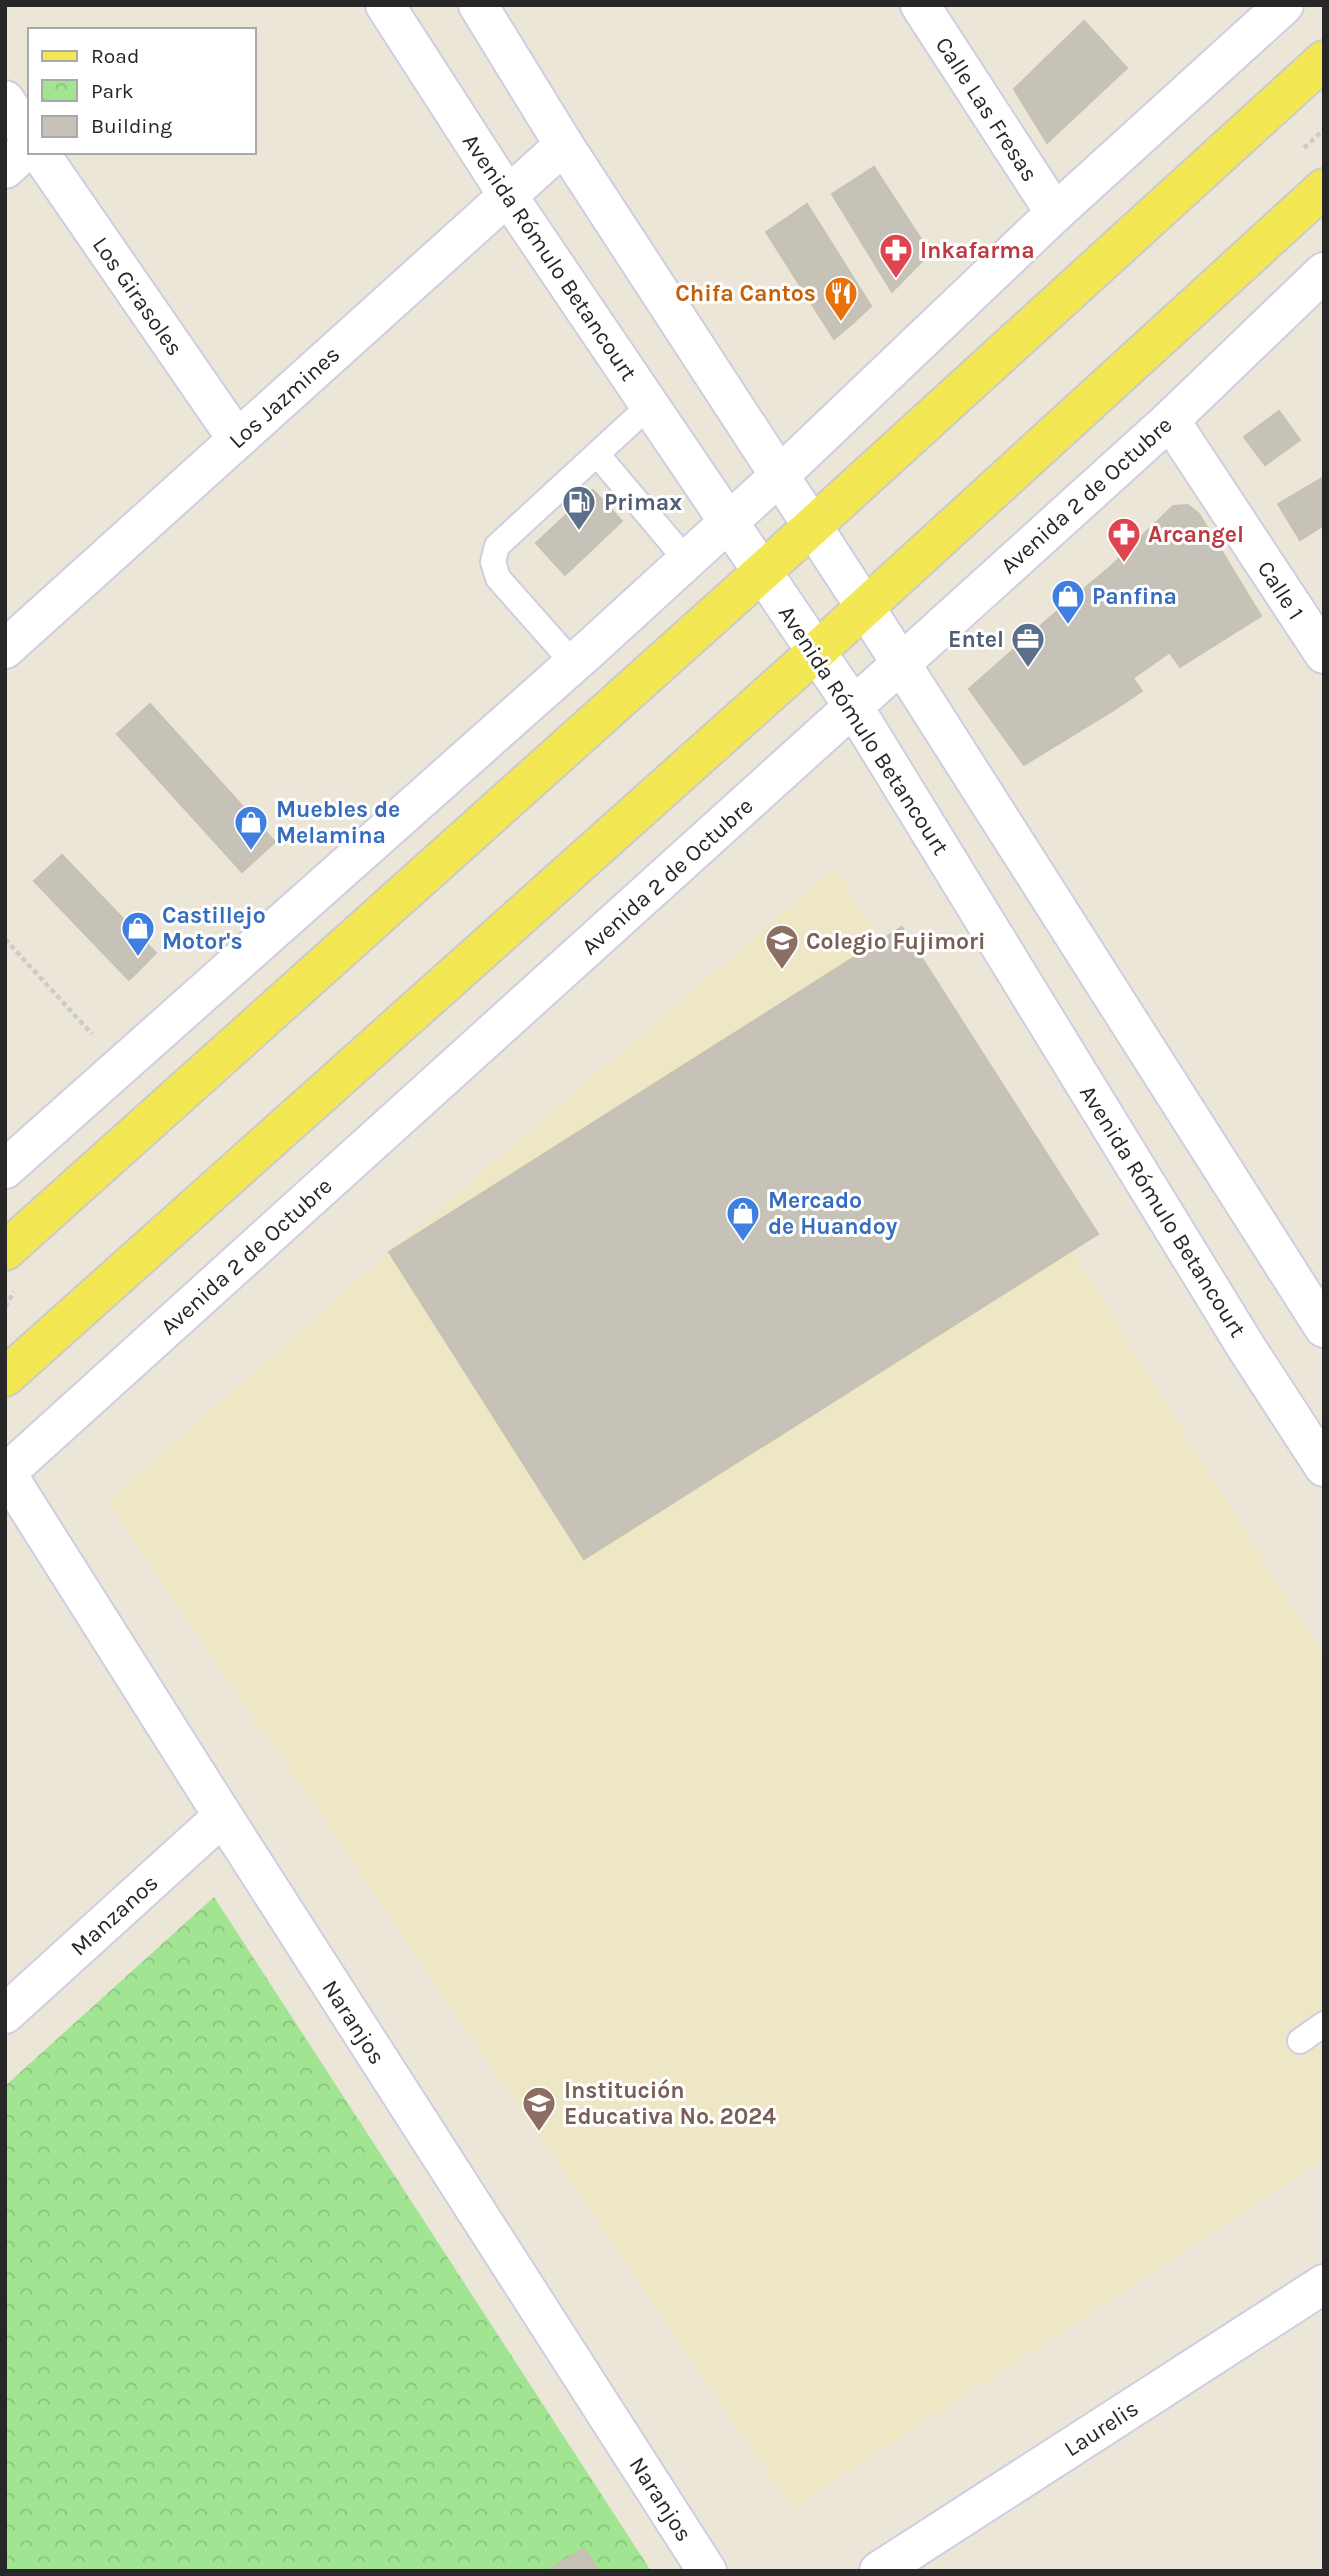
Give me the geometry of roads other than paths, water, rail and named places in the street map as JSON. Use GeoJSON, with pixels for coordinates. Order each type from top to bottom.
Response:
{"type":"FeatureCollection","features":[{"type":"Feature","properties":{"kind":"main road"},"geometry":{"type":"LineString","coordinates":[[5,1251],[762,572],[1324,60]]}},
{"type":"Feature","properties":{"kind":"main road"},"geometry":{"type":"LineString","coordinates":[[5,1377],[817,651],[1324,188]]}},
{"type":"Feature","properties":{"kind":"street","name":"Avenida Rómulo Betancourt"},"geometry":{"type":"LineString","coordinates":[[385,5],[508,196],[853,706],[1246,1347],[1324,1467]]}},
{"type":"Feature","properties":{"kind":"street"},"geometry":{"type":"LineString","coordinates":[[478,5],[564,145],[813,525],[1324,1328]]}},
{"type":"Feature","properties":{"kind":"street","name":"Calle Las Fresas"},"geometry":{"type":"LineString","coordinates":[[920,5],[1055,214]]}},
{"type":"Feature","properties":{"kind":"street"},"geometry":{"type":"LineString","coordinates":[[5,1169],[574,664],[780,475],[1055,214],[1284,5]]}},
{"type":"Feature","properties":{"kind":"street"},"geometry":{"type":"LineString","coordinates":[[5,100],[28,136]]}},
{"type":"Feature","properties":{"kind":"street","name":"Los Jazmines"},"geometry":{"type":"LineString","coordinates":[[5,649],[564,145]]}},
{"type":"Feature","properties":{"kind":"street"},"geometry":{"type":"LineString","coordinates":[[5,169],[28,148]]}},
{"type":"Feature","properties":{"kind":"street","name":"Los Girasoles"},"geometry":{"type":"LineString","coordinates":[[40,154],[237,439]]}},
{"type":"Feature","properties":{"kind":"street","name":"Avenida 2 de Octubre"},"geometry":{"type":"LineString","coordinates":[[6,1473],[1170,420],[1324,272]]}},
{"type":"Feature","properties":{"kind":"street","name":"Calle 1"},"geometry":{"type":"LineString","coordinates":[[1170,420],[1324,654]]}},
{"type":"Feature","properties":{"kind":"street","name":"Naranjos"},"geometry":{"type":"LineString","coordinates":[[6,1473],[707,2571]]}},
{"type":"Feature","properties":{"kind":"street","name":"Manzanos"},"geometry":{"type":"LineString","coordinates":[[5,2014],[223,1816]]}},
{"type":"Feature","properties":{"kind":"street","name":"Laurelis"},"geometry":{"type":"LineString","coordinates":[[878,2571],[1324,2284]]}},
{"type":"Feature","properties":{"kind":"lane"},"geometry":{"type":"LineString","coordinates":[[574,664],[498,578],[493,562],[497,546],[649,406]]}},
{"type":"Feature","properties":{"kind":"lane"},"geometry":{"type":"LineString","coordinates":[[597,454],[687,561]]}},
{"type":"Feature","properties":{"kind":"lane"},"geometry":{"type":"LineString","coordinates":[[1300,2041],[1324,2024]]}},
{"type":"Feature","properties":{"kind":"place","name":"Inkafarma"},"geometry":{"type":"Point","coordinates":[896,280]}},
{"type":"Feature","properties":{"kind":"place","name":"Chifa Cantos"},"geometry":{"type":"Point","coordinates":[841,323]}},
{"type":"Feature","properties":{"kind":"place","name":"Primax"},"geometry":{"type":"Point","coordinates":[579,532]}},
{"type":"Feature","properties":{"kind":"place","name":"Arcangel"},"geometry":{"type":"Point","coordinates":[1124,564]}},
{"type":"Feature","properties":{"kind":"place","name":"Panfina"},"geometry":{"type":"Point","coordinates":[1068,626]}},
{"type":"Feature","properties":{"kind":"place","name":"Entel"},"geometry":{"type":"Point","coordinates":[1028,669]}},
{"type":"Feature","properties":{"kind":"place","name":"Muebles de Melamina"},"geometry":{"type":"Point","coordinates":[251,852]}},
{"type":"Feature","properties":{"kind":"place","name":"Castillejo Motor's"},"geometry":{"type":"Point","coordinates":[138,958]}},
{"type":"Feature","properties":{"kind":"place","name":"Colegio Fujimori"},"geometry":{"type":"Point","coordinates":[782,971]}},
{"type":"Feature","properties":{"kind":"place","name":"Mercado de Huandoy"},"geometry":{"type":"Point","coordinates":[743,1243]}},
{"type":"Feature","properties":{"kind":"place","name":"Institución Educativa No. 2024"},"geometry":{"type":"Point","coordinates":[539,2133]}}]}
